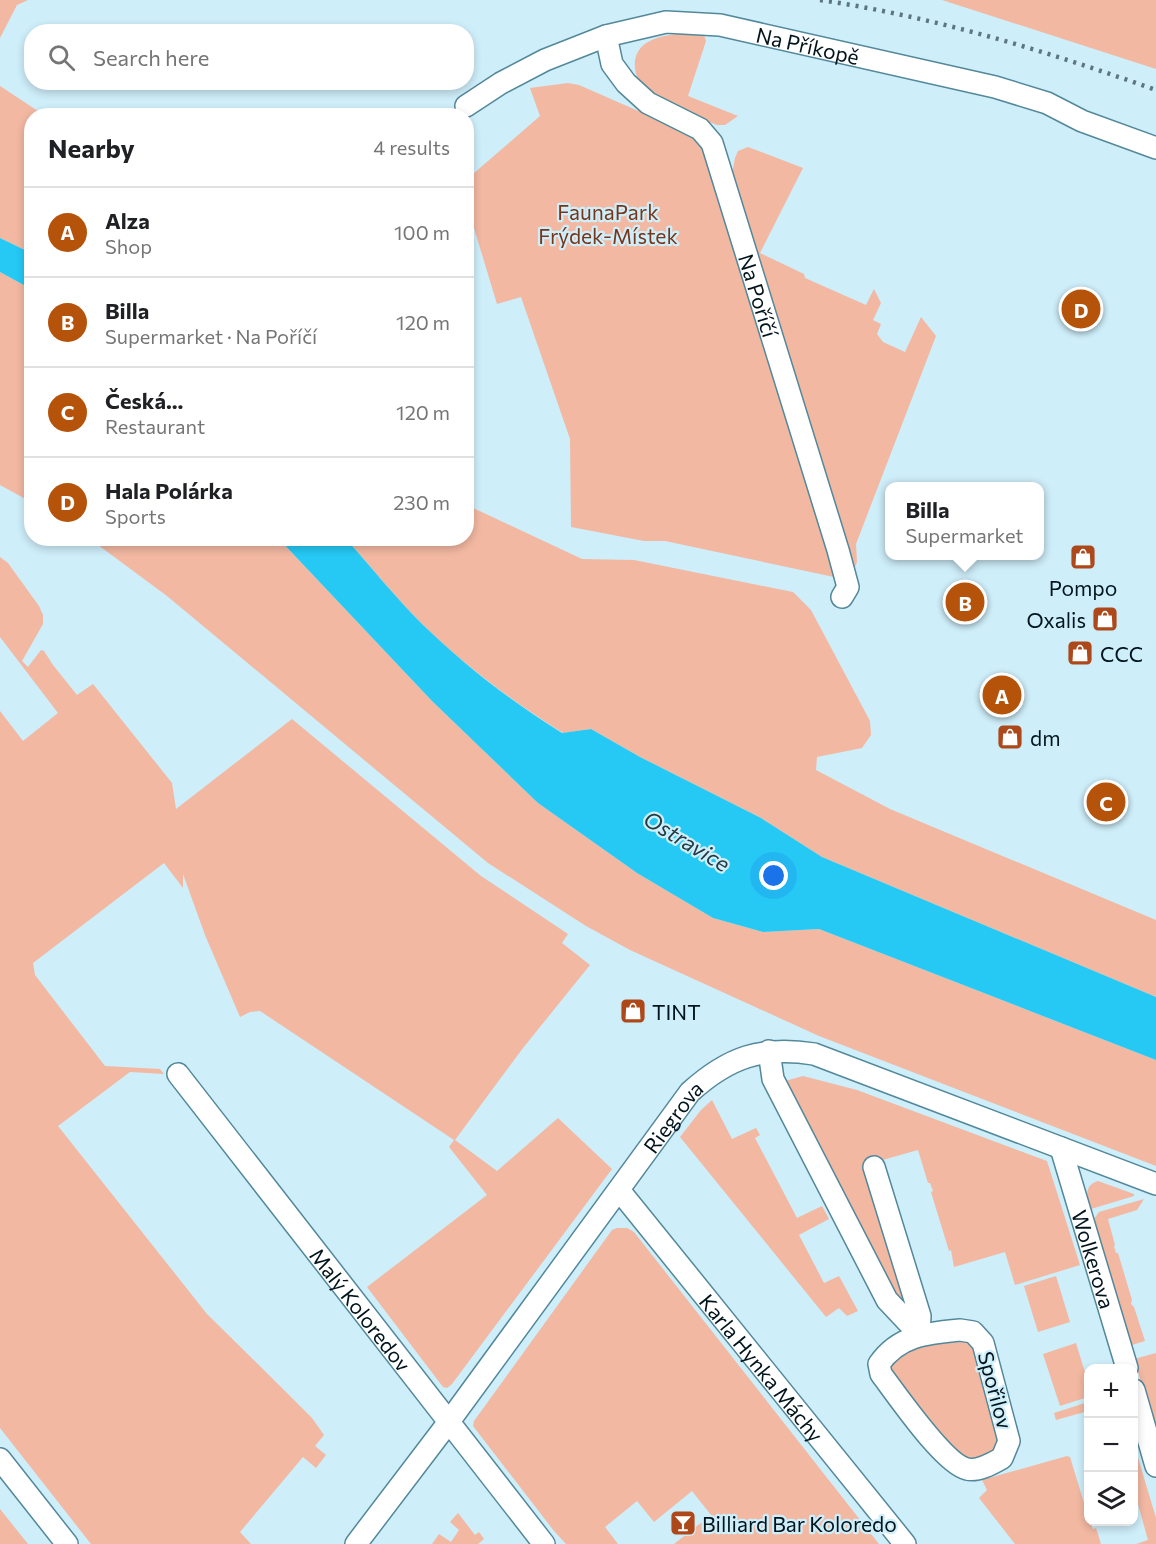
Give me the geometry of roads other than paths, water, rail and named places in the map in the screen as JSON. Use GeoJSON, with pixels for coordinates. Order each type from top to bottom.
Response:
{"type":"FeatureCollection","features":[{"type":"Feature","properties":{"kind":"street","name":"Na Příkopě"},"geometry":{"type":"LineString","coordinates":[[466,106],[536,64],[606,36],[666,22],[720,25],[1017,93],[1047,103],[1082,121],[1156,148]]}},
{"type":"Feature","properties":{"kind":"street","name":"Na Poříčí"},"geometry":{"type":"LineString","coordinates":[[606,36],[612,64],[626,83],[648,103],[700,129],[712,143],[838,550],[848,587],[842,597]]}},
{"type":"Feature","properties":{"kind":"street","name":"Riegrova"},"geometry":{"type":"LineString","coordinates":[[356,1544],[448,1423],[690,1092],[715,1071],[742,1057],[769,1051],[814,1054],[1156,1184]]}},
{"type":"Feature","properties":{"kind":"street"},"geometry":{"type":"LineString","coordinates":[[769,1051],[773,1079],[887,1300],[919,1334]]}},
{"type":"Feature","properties":{"kind":"street","name":"Malý Koloredov"},"geometry":{"type":"LineString","coordinates":[[178,1074],[544,1544]]}},
{"type":"Feature","properties":{"kind":"street","name":"Wolkerova"},"geometry":{"type":"LineString","coordinates":[[1061,1148],[1126,1364]]}},
{"type":"Feature","properties":{"kind":"street"},"geometry":{"type":"LineString","coordinates":[[874,1167],[920,1316],[919,1334]]}},
{"type":"Feature","properties":{"kind":"street","name":"Karla Hynka Máchy"},"geometry":{"type":"LineString","coordinates":[[619,1190],[905,1544]]}},
{"type":"Feature","properties":{"kind":"street","name":"Spořilov"},"geometry":{"type":"LineString","coordinates":[[960,1330],[973,1332],[983,1343],[1009,1441],[1002,1458],[969,1470],[955,1464],[881,1374],[879,1364],[886,1354],[919,1334],[960,1330]]}},
{"type":"Feature","properties":{"kind":"street"},"geometry":{"type":"LineString","coordinates":[[1138,1404],[1156,1466]]}},
{"type":"Feature","properties":{"kind":"street"},"geometry":{"type":"LineString","coordinates":[[0,1459],[67,1544]]}},
{"type":"Feature","properties":{"kind":"water"},"geometry":{"type":"Polygon","coordinates":[[[0,238],[24,250],[24,285],[0,272],[0,238]]]}},
{"type":"Feature","properties":{"kind":"water","name":"Ostravice"},"geometry":{"type":"Polygon","coordinates":[[[286,546],[352,546],[402,603],[438,639],[489,682],[562,733],[591,729],[640,757],[761,818],[822,857],[1156,997],[1156,1060],[819,929],[763,932],[713,918],[637,873],[538,803],[432,701],[286,546]]]}},
{"type":"Feature","properties":{"kind":"railway"},"geometry":{"type":"LineString","coordinates":[[820,0],[906,16],[990,37],[1156,90]]}},
{"type":"Feature","properties":{"kind":"place","name":"Hala Polárka"},"geometry":{"type":"Point","coordinates":[1081,309]}},
{"type":"Feature","properties":{"kind":"place","name":"Pompo"},"geometry":{"type":"Point","coordinates":[1083,557]}},
{"type":"Feature","properties":{"kind":"place","name":"Billa"},"geometry":{"type":"Point","coordinates":[965,602]}},
{"type":"Feature","properties":{"kind":"place","name":"Oxalis"},"geometry":{"type":"Point","coordinates":[1105,619]}},
{"type":"Feature","properties":{"kind":"place","name":"CCC"},"geometry":{"type":"Point","coordinates":[1080,653]}},
{"type":"Feature","properties":{"kind":"place","name":"Alza"},"geometry":{"type":"Point","coordinates":[1002,695]}},
{"type":"Feature","properties":{"kind":"place","name":"dm"},"geometry":{"type":"Point","coordinates":[1010,737]}},
{"type":"Feature","properties":{"kind":"place","name":"Česká..."},"geometry":{"type":"Point","coordinates":[1106,802]}},
{"type":"Feature","properties":{"kind":"place","name":"TINT"},"geometry":{"type":"Point","coordinates":[633,1011]}},
{"type":"Feature","properties":{"kind":"place","name":"Billiard Bar Koloredo"},"geometry":{"type":"Point","coordinates":[683,1523]}},
{"type":"Feature","properties":{"kind":"park label","name":"FaunaPark Frýdek-Místek"},"geometry":{"type":"Point","coordinates":[608,223]}}]}
